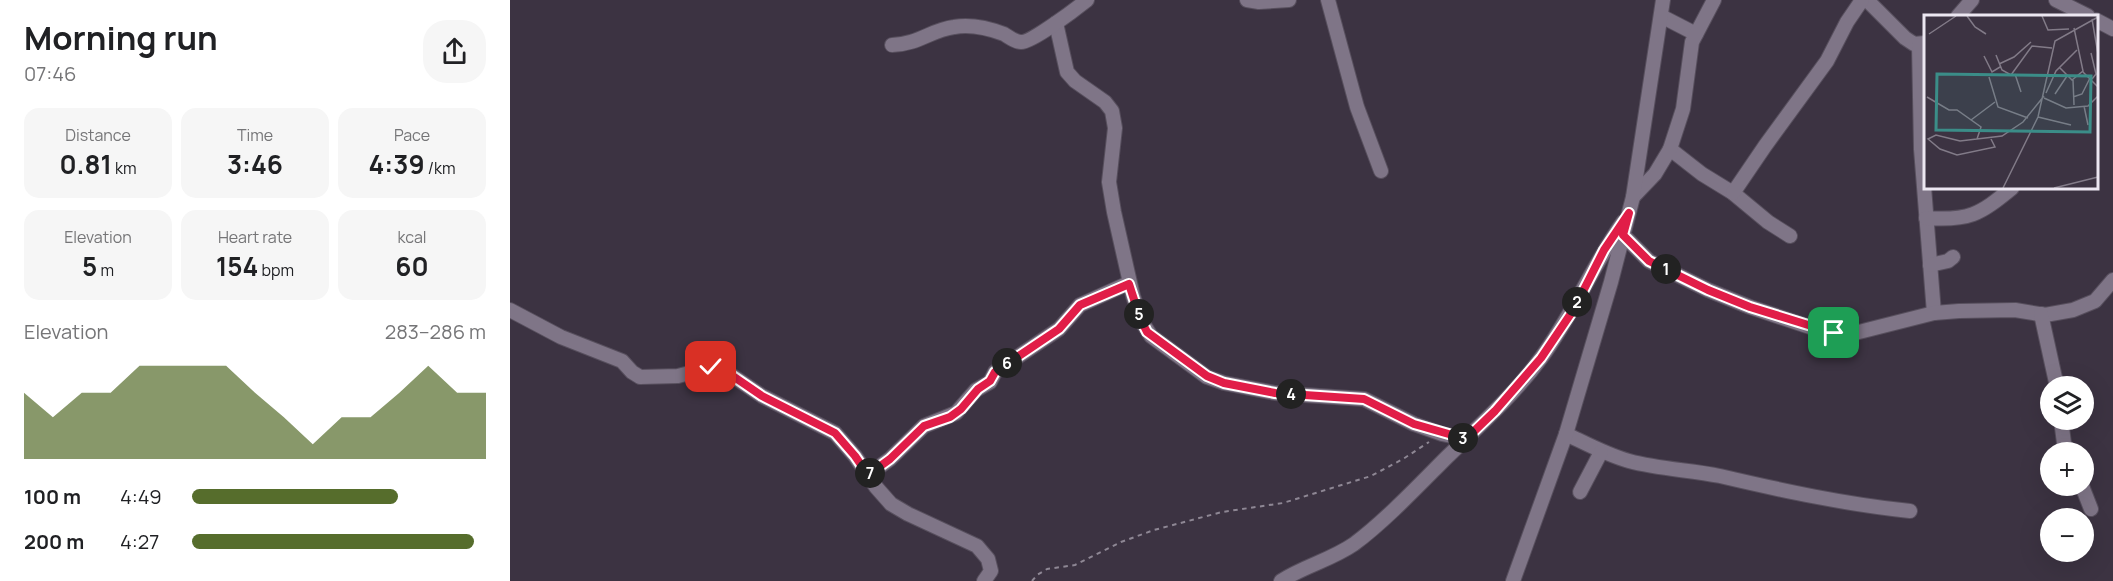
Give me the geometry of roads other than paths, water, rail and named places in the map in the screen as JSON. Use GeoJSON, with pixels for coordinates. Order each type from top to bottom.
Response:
{"type":"FeatureCollection","features":[{"type":"Feature","properties":{"kind":"street"},"geometry":{"type":"LineString","coordinates":[[892,45],[920,40],[946,28],[969,26],[984,28],[1023,42],[1034,37],[1087,0]]}},
{"type":"Feature","properties":{"kind":"street"},"geometry":{"type":"LineString","coordinates":[[1247,0],[1259,2],[1289,0]]}},
{"type":"Feature","properties":{"kind":"street"},"geometry":{"type":"LineString","coordinates":[[1328,0],[1357,107],[1381,171]]}},
{"type":"Feature","properties":{"kind":"street"},"geometry":{"type":"LineString","coordinates":[[1513,581],[1566,434],[1629,213],[1663,0]]}},
{"type":"Feature","properties":{"kind":"street"},"geometry":{"type":"LineString","coordinates":[[1633,197],[1655,174],[1670,149],[1683,109],[1688,61],[1696,34],[1714,0]]}},
{"type":"Feature","properties":{"kind":"street"},"geometry":{"type":"LineString","coordinates":[[1733,193],[1827,61],[1847,22],[1863,0]]}},
{"type":"Feature","properties":{"kind":"street"},"geometry":{"type":"LineString","coordinates":[[1867,0],[1905,38],[1914,44],[1922,44],[1924,145]]}},
{"type":"Feature","properties":{"kind":"street"},"geometry":{"type":"LineString","coordinates":[[1959,15],[1972,0]]}},
{"type":"Feature","properties":{"kind":"street"},"geometry":{"type":"LineString","coordinates":[[2056,0],[2085,15]]}},
{"type":"Feature","properties":{"kind":"street"},"geometry":{"type":"LineString","coordinates":[[1661,16],[1696,34]]}},
{"type":"Feature","properties":{"kind":"street"},"geometry":{"type":"LineString","coordinates":[[1056,22],[1067,72],[1075,81],[1105,102],[1112,111],[1115,128],[1109,182],[1129,284],[1147,332],[1207,376],[1224,383],[1275,393],[1364,399],[1414,424],[1442,434],[1466,439]]}},
{"type":"Feature","properties":{"kind":"street"},"geometry":{"type":"LineString","coordinates":[[2098,22],[2113,29]]}},
{"type":"Feature","properties":{"kind":"street"},"geometry":{"type":"LineString","coordinates":[[1670,149],[1790,236]]}},
{"type":"Feature","properties":{"kind":"street"},"geometry":{"type":"LineString","coordinates":[[1925,189],[1934,313]]}},
{"type":"Feature","properties":{"kind":"street"},"geometry":{"type":"LineString","coordinates":[[1926,219],[1949,220],[1971,217],[2011,189]]}},
{"type":"Feature","properties":{"kind":"street"},"geometry":{"type":"LineString","coordinates":[[1281,581],[1340,553],[1355,543],[1495,411],[1541,358],[1574,309],[1604,250],[1629,213]]}},
{"type":"Feature","properties":{"kind":"street"},"geometry":{"type":"LineString","coordinates":[[1623,235],[1649,261],[1689,281],[1750,307],[1827,332],[1851,334],[1934,313],[2015,310],[2041,314],[2073,310],[2095,301],[2113,280]]}},
{"type":"Feature","properties":{"kind":"street"},"geometry":{"type":"LineString","coordinates":[[1930,265],[1948,261],[1953,257]]}},
{"type":"Feature","properties":{"kind":"street"},"geometry":{"type":"LineString","coordinates":[[868,475],[890,459],[924,426],[950,417],[961,409],[978,389],[990,381],[995,372],[1059,329],[1080,305],[1129,284]]}},
{"type":"Feature","properties":{"kind":"street"},"geometry":{"type":"LineString","coordinates":[[510,310],[561,337],[622,361],[640,377],[678,376],[711,367],[724,370],[762,396],[835,433],[884,496],[898,509],[977,546],[990,563],[991,571],[984,581]]}},
{"type":"Feature","properties":{"kind":"street"},"geometry":{"type":"LineString","coordinates":[[2041,314],[2055,376]]}},
{"type":"Feature","properties":{"kind":"street"},"geometry":{"type":"LineString","coordinates":[[1566,434],[1601,452],[1631,462],[1694,471],[1766,488],[1850,503],[1910,510]]}},
{"type":"Feature","properties":{"kind":"street"},"geometry":{"type":"LineString","coordinates":[[1580,492],[1601,452]]}}]}
